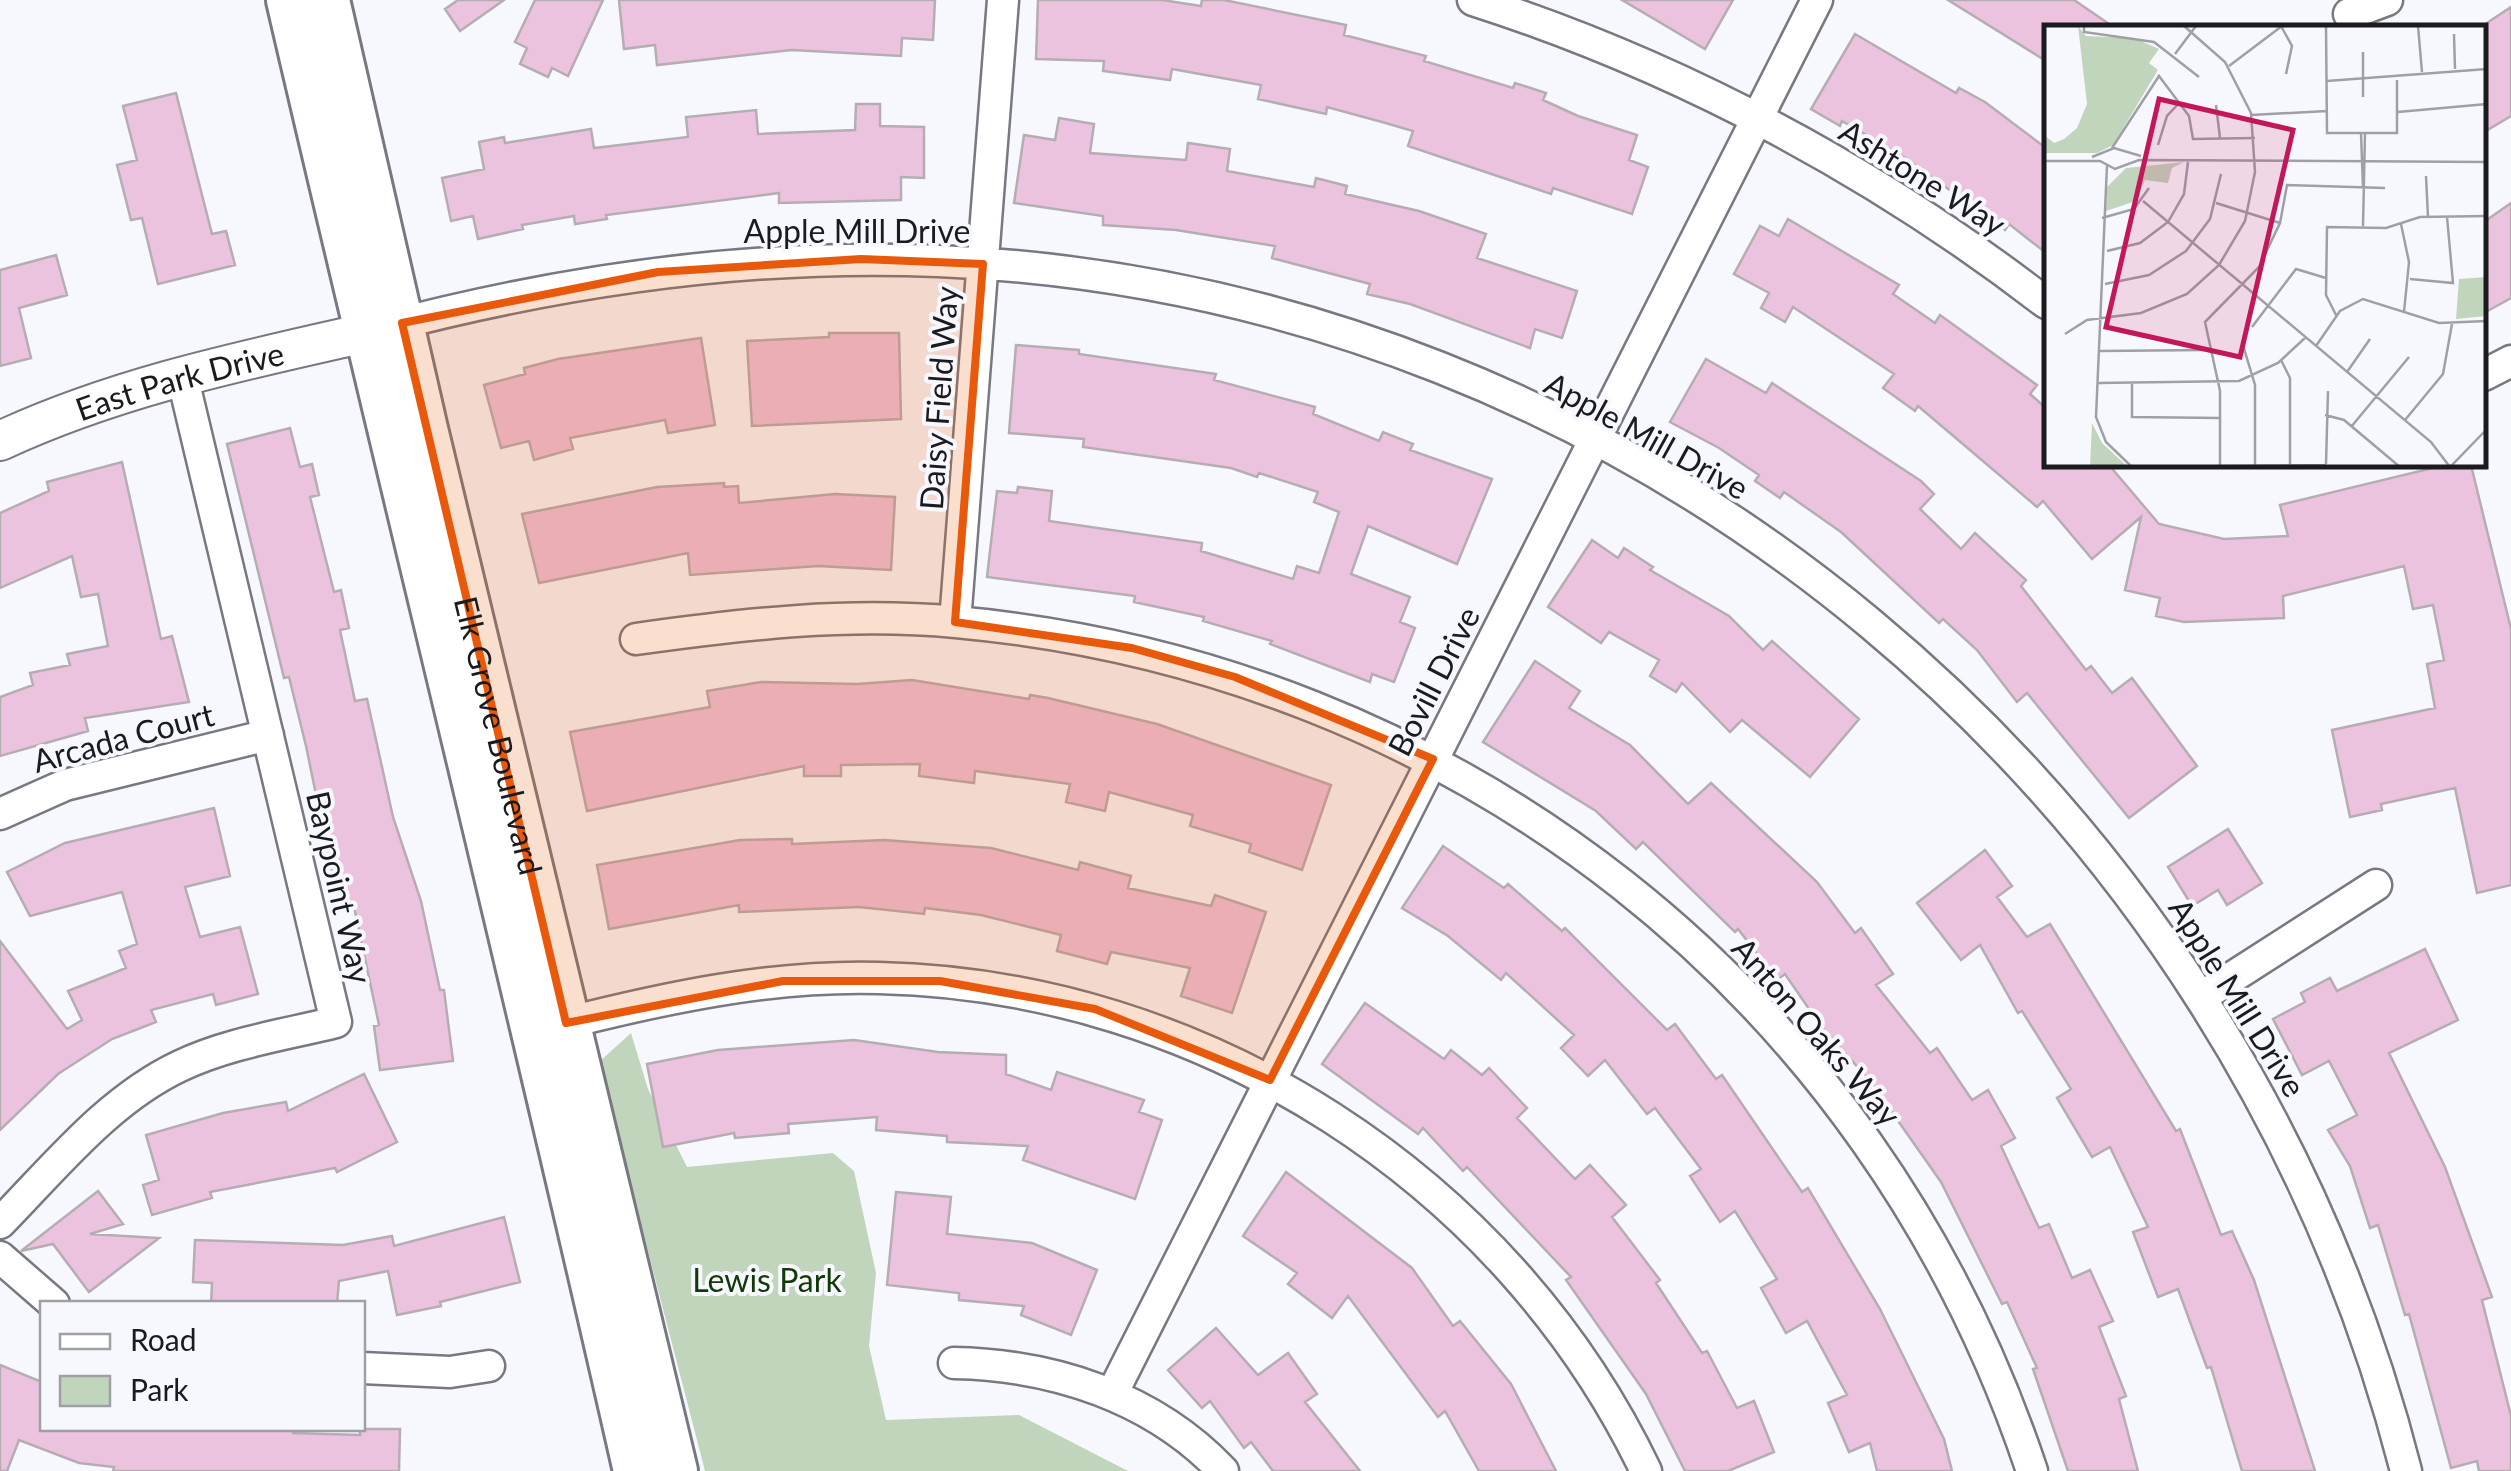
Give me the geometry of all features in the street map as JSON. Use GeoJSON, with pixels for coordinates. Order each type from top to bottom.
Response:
{"type":"FeatureCollection","features":[{"type":"Feature","properties":{"kind":"main road","name":"Elk Grove Boulevard"},"geometry":{"type":"LineString","coordinates":[[288,0],[383,328],[566,1022],[676,1471]]}},
{"type":"Feature","properties":{"kind":"main road","name":"Elk Grove Boulevard"},"geometry":{"type":"LineString","coordinates":[[328,0],[383,328],[635,1471]]}},
{"type":"Feature","properties":{"kind":"street","name":"Daisy Field Way"},"geometry":{"type":"LineString","coordinates":[[955,622],[1004,0]]}},
{"type":"Feature","properties":{"kind":"street","name":"Ashtone Way"},"geometry":{"type":"LineString","coordinates":[[1473,0],[1640,63],[1757,118],[1919,212],[2044,302]]}},
{"type":"Feature","properties":{"kind":"street","name":"Bovill Drive"},"geometry":{"type":"LineString","coordinates":[[1112,1394],[1816,0]]}},
{"type":"Feature","properties":{"kind":"street"},"geometry":{"type":"LineString","coordinates":[[2350,14],[2388,0]]}},
{"type":"Feature","properties":{"kind":"street","name":"Apple Mill Drive"},"geometry":{"type":"LineString","coordinates":[[383,328],[538,292],[658,272],[845,260],[983,264],[1068,273],[1277,315],[1479,384],[1595,439],[1705,502],[1877,626],[1972,711],[2114,869],[2203,996],[2286,1142],[2353,1297],[2406,1471]]}},
{"type":"Feature","properties":{"kind":"street","name":"East Park Drive"},"geometry":{"type":"LineString","coordinates":[[0,441],[80,407],[182,376],[383,328]]}},
{"type":"Feature","properties":{"kind":"street"},"geometry":{"type":"LineString","coordinates":[[2486,374],[2511,361]]}},
{"type":"Feature","properties":{"kind":"street","name":"Baypoint Way"},"geometry":{"type":"LineString","coordinates":[[0,1223],[104,1117],[144,1086],[217,1051],[336,1022],[182,376]]}},
{"type":"Feature","properties":{"kind":"street","name":"Anton Oaks Way"},"geometry":{"type":"LineString","coordinates":[[636,639],[813,619],[955,622],[1114,645],[1235,677],[1336,714],[1433,760],[1528,815],[1619,880],[1704,952],[1828,1088],[1872,1148],[1967,1307],[2011,1408],[2032,1471]]}},
{"type":"Feature","properties":{"kind":"street","name":"Arcada Court"},"geometry":{"type":"LineString","coordinates":[[0,814],[65,785],[268,735]]}},
{"type":"Feature","properties":{"kind":"street"},"geometry":{"type":"LineString","coordinates":[[2203,996],[2376,885]]}},
{"type":"Feature","properties":{"kind":"street"},"geometry":{"type":"LineString","coordinates":[[566,1022],[689,994],[783,981],[940,981],[1095,1010],[1185,1040],[1270,1080],[1403,1166],[1497,1252],[1594,1377],[1646,1471]]}},
{"type":"Feature","properties":{"kind":"street"},"geometry":{"type":"LineString","coordinates":[[0,1257],[51,1301]]}},
{"type":"Feature","properties":{"kind":"street"},"geometry":{"type":"LineString","coordinates":[[954,1363],[1035,1369],[1112,1394],[1164,1422],[1223,1471]]}},
{"type":"Feature","properties":{"kind":"street"},"geometry":{"type":"LineString","coordinates":[[365,1368],[450,1372],[489,1366]]}},
{"type":"Feature","properties":{"kind":"highlighted area"},"geometry":{"type":"Polygon","coordinates":[[[861,259],[983,264],[955,622],[1132,648],[1235,677],[1433,759],[1270,1080],[1095,1009],[940,981],[783,981],[566,1023],[402,323],[658,272],[861,259]]]}},
{"type":"Feature","properties":{"kind":"green space","name":"Lewis Park"},"geometry":{"type":"Polygon","coordinates":[[[631,1033],[648,1089],[687,1167],[833,1153],[854,1171],[876,1273],[869,1346],[886,1420],[1019,1415],[1128,1471],[705,1471],[599,1062],[631,1033]]]}},
{"type":"Feature","properties":{"kind":"building"},"geometry":{"type":"Polygon","coordinates":[[[458,0],[504,0],[460,31],[445,9],[458,0]]]}},
{"type":"Feature","properties":{"kind":"building"},"geometry":{"type":"Polygon","coordinates":[[[535,0],[603,0],[568,76],[552,68],[548,77],[520,64],[527,48],[515,42],[535,0]]]}},
{"type":"Feature","properties":{"kind":"building"},"geometry":{"type":"Polygon","coordinates":[[[619,0],[935,0],[933,40],[902,38],[901,56],[792,50],[657,65],[655,45],[624,49],[619,0]]]}},
{"type":"Feature","properties":{"kind":"building"},"geometry":{"type":"Polygon","coordinates":[[[1038,0],[1162,0],[1201,6],[1202,0],[1224,0],[1346,25],[1344,35],[1426,56],[1424,61],[1513,88],[1515,83],[1546,93],[1543,100],[1637,135],[1629,160],[1648,167],[1632,214],[1553,188],[1551,194],[1408,146],[1413,131],[1327,107],[1326,114],[1258,99],[1261,85],[1172,69],[1170,80],[1103,71],[1104,61],[1036,59],[1038,0]]]}},
{"type":"Feature","properties":{"kind":"building"},"geometry":{"type":"Polygon","coordinates":[[[1622,0],[1733,0],[1705,49],[1622,0]]]}},
{"type":"Feature","properties":{"kind":"building"},"geometry":{"type":"Polygon","coordinates":[[[1948,0],[2074,0],[2111,25],[2044,25],[2044,60],[1948,0]]]}},
{"type":"Feature","properties":{"kind":"building"},"geometry":{"type":"Polygon","coordinates":[[[2511,7],[2511,116],[2486,131],[2486,25],[2511,7]]]}},
{"type":"Feature","properties":{"kind":"building"},"geometry":{"type":"Polygon","coordinates":[[[1855,34],[1956,93],[1959,88],[1985,102],[2044,146],[2044,251],[2009,224],[2005,230],[1904,157],[1842,121],[1840,126],[1811,109],[1855,34]]]}},
{"type":"Feature","properties":{"kind":"building"},"geometry":{"type":"Polygon","coordinates":[[[176,93],[212,234],[226,231],[235,265],[158,284],[142,218],[131,220],[117,165],[137,160],[123,106],[176,93]]]}},
{"type":"Feature","properties":{"kind":"building"},"geometry":{"type":"Polygon","coordinates":[[[856,104],[880,104],[880,126],[924,127],[924,178],[901,177],[901,200],[779,203],[779,193],[606,215],[607,219],[575,224],[574,216],[522,225],[523,229],[478,239],[473,216],[451,221],[442,178],[484,169],[479,142],[504,137],[505,143],[591,129],[594,148],[688,137],[686,117],[756,110],[758,134],[855,130],[856,104]]]}},
{"type":"Feature","properties":{"kind":"building"},"geometry":{"type":"Polygon","coordinates":[[[1059,118],[1094,124],[1090,153],[1186,160],[1188,143],[1230,149],[1227,171],[1314,187],[1316,178],[1347,186],[1345,194],[1419,211],[1486,234],[1477,258],[1577,291],[1562,338],[1535,329],[1530,348],[1410,304],[1367,294],[1370,284],[1272,258],[1275,246],[1176,230],[1103,225],[1103,216],[1014,203],[1024,135],[1055,140],[1059,118]]]}},
{"type":"Feature","properties":{"kind":"building"},"geometry":{"type":"Polygon","coordinates":[[[2511,203],[2511,298],[2486,312],[2486,221],[2511,203]]]}},
{"type":"Feature","properties":{"kind":"building"},"geometry":{"type":"Polygon","coordinates":[[[1788,219],[1899,285],[1893,294],[1935,323],[1940,315],[2037,385],[2030,394],[2044,406],[2044,468],[2112,468],[2159,524],[2224,539],[2288,536],[2280,505],[2433,468],[2472,468],[2511,629],[2511,885],[2477,893],[2455,788],[2381,804],[2382,810],[2350,817],[2332,730],[2435,708],[2427,664],[2444,660],[2433,605],[2413,609],[2404,566],[2283,596],[2284,618],[2184,622],[2156,616],[2160,598],[2125,590],[2141,517],[2092,559],[2043,501],[2037,507],[1918,406],[1915,411],[1883,388],[1894,374],[1793,307],[1785,322],[1761,308],[1769,293],[1734,274],[1760,226],[1779,236],[1788,219]]]}},
{"type":"Feature","properties":{"kind":"building"},"geometry":{"type":"Polygon","coordinates":[[[56,255],[67,295],[19,308],[31,358],[0,366],[0,270],[56,255]]]}},
{"type":"Feature","properties":{"kind":"building"},"geometry":{"type":"Polygon","coordinates":[[[829,333],[899,333],[901,419],[752,426],[747,341],[829,337],[829,333]]]}},
{"type":"Feature","properties":{"kind":"building"},"geometry":{"type":"Polygon","coordinates":[[[701,338],[715,425],[668,433],[665,420],[570,438],[573,449],[534,460],[529,441],[501,448],[484,385],[525,374],[524,368],[558,359],[701,338]]]}},
{"type":"Feature","properties":{"kind":"building"},"geometry":{"type":"Polygon","coordinates":[[[1016,345],[1079,350],[1079,354],[1216,374],[1214,380],[1315,407],[1313,414],[1379,441],[1383,432],[1413,444],[1410,450],[1492,479],[1457,564],[1368,526],[1351,574],[1410,597],[1400,622],[1415,628],[1394,682],[1372,674],[1370,682],[1270,644],[1272,641],[1203,621],[1204,617],[1134,602],[1135,596],[987,577],[997,491],[1017,493],[1018,487],[1052,491],[1049,521],[1202,543],[1201,551],[1293,579],[1297,566],[1319,573],[1339,512],[1314,502],[1318,492],[1259,473],[1257,477],[1231,468],[1083,447],[1084,439],[1009,433],[1016,345]]]}},
{"type":"Feature","properties":{"kind":"building"},"geometry":{"type":"Polygon","coordinates":[[[1706,359],[1766,393],[1772,383],[1921,481],[1934,494],[1920,509],[1961,549],[1975,533],[2026,580],[2021,586],[2086,670],[2091,666],[2112,693],[2132,678],[2197,766],[2129,818],[2027,693],[2017,702],[1977,650],[1943,619],[1939,623],[1841,532],[1784,492],[1780,498],[1755,481],[1759,475],[1719,448],[1670,422],[1706,359]]]}},
{"type":"Feature","properties":{"kind":"building"},"geometry":{"type":"Polygon","coordinates":[[[290,428],[300,467],[312,464],[319,495],[310,497],[334,592],[341,590],[349,628],[340,630],[355,701],[367,699],[393,817],[421,901],[440,990],[444,990],[453,1061],[380,1070],[374,1026],[379,1025],[353,902],[339,906],[306,746],[289,677],[284,678],[227,444],[290,428]]]}},
{"type":"Feature","properties":{"kind":"building"},"geometry":{"type":"Polygon","coordinates":[[[122,462],[161,639],[172,636],[189,702],[85,718],[88,731],[0,756],[0,697],[33,685],[30,673],[70,665],[67,654],[108,646],[98,594],[81,597],[72,556],[0,588],[0,513],[49,491],[47,482],[122,462]]]}},
{"type":"Feature","properties":{"kind":"building"},"geometry":{"type":"Polygon","coordinates":[[[724,483],[724,487],[738,486],[739,503],[835,494],[895,497],[891,570],[818,566],[690,575],[688,553],[539,583],[522,514],[657,487],[724,483]]]}},
{"type":"Feature","properties":{"kind":"building"},"geometry":{"type":"Polygon","coordinates":[[[1592,540],[1618,558],[1624,548],[1653,567],[1650,570],[1729,616],[1763,650],[1772,641],[1859,719],[1810,777],[1742,720],[1730,732],[1682,683],[1676,692],[1650,676],[1659,660],[1609,632],[1601,643],[1548,607],[1592,540]]]}},
{"type":"Feature","properties":{"kind":"building"},"geometry":{"type":"Polygon","coordinates":[[[1535,661],[1580,691],[1569,708],[1630,745],[1688,804],[1711,783],[1817,882],[1855,933],[1861,928],[1893,974],[1876,985],[1930,1053],[1937,1048],[1972,1100],[1988,1090],[2015,1138],[2001,1146],[2039,1228],[2049,1224],[2072,1278],[2090,1270],[2113,1321],[2099,1327],[2126,1396],[2119,1399],[2138,1471],[2068,1471],[2033,1369],[2037,1368],[2007,1302],[2002,1304],[1941,1182],[1870,1081],[1820,1025],[1785,974],[1777,980],[1738,929],[1735,932],[1643,842],[1636,849],[1596,811],[1483,742],[1535,661]]]}},
{"type":"Feature","properties":{"kind":"building"},"geometry":{"type":"Polygon","coordinates":[[[912,680],[1029,699],[1030,695],[1048,698],[1157,724],[1331,785],[1302,870],[1249,852],[1251,844],[1190,826],[1193,815],[1109,792],[1105,811],[1066,802],[1070,784],[975,771],[974,783],[919,776],[920,764],[841,765],[841,776],[804,776],[804,766],[587,811],[570,732],[710,707],[707,691],[761,682],[857,684],[912,680]]]}},
{"type":"Feature","properties":{"kind":"building"},"geometry":{"type":"Polygon","coordinates":[[[214,808],[230,876],[185,887],[200,937],[240,927],[258,994],[216,1005],[213,994],[151,1010],[156,1022],[112,1039],[58,1074],[0,1130],[0,941],[67,1029],[82,1020],[68,991],[126,968],[119,951],[137,944],[122,892],[30,916],[7,872],[65,843],[214,808]]]}},
{"type":"Feature","properties":{"kind":"building"},"geometry":{"type":"Polygon","coordinates":[[[2228,829],[2262,883],[2227,905],[2218,890],[2192,906],[2168,867],[2228,829]]]}},
{"type":"Feature","properties":{"kind":"building"},"geometry":{"type":"Polygon","coordinates":[[[792,839],[792,844],[884,840],[991,848],[1078,870],[1080,862],[1131,876],[1128,888],[1211,906],[1215,895],[1266,912],[1232,1013],[1181,996],[1190,968],[1111,952],[1107,964],[1057,951],[1061,935],[981,915],[925,908],[924,914],[859,907],[739,912],[739,905],[609,929],[597,865],[740,840],[792,839]]]}},
{"type":"Feature","properties":{"kind":"building"},"geometry":{"type":"Polygon","coordinates":[[[1443,846],[1504,888],[1508,884],[1562,931],[1565,928],[1667,1030],[1675,1024],[1716,1079],[1722,1075],[1802,1192],[1808,1188],[1880,1309],[1944,1439],[1952,1471],[1877,1471],[1870,1443],[1849,1452],[1828,1403],[1847,1395],[1807,1321],[1786,1333],[1761,1288],[1777,1279],[1735,1211],[1720,1222],[1690,1176],[1701,1169],[1655,1108],[1647,1114],[1605,1060],[1588,1076],[1561,1048],[1574,1035],[1506,973],[1501,980],[1448,936],[1402,908],[1443,846]]]}},
{"type":"Feature","properties":{"kind":"building"},"geometry":{"type":"Polygon","coordinates":[[[1985,850],[2012,886],[1997,897],[2027,937],[2050,924],[2176,1131],[2180,1129],[2221,1235],[2232,1231],[2254,1280],[2315,1471],[2242,1471],[2211,1367],[2207,1368],[2178,1289],[2158,1297],[2133,1232],[2148,1227],[2110,1147],[2092,1157],[2057,1098],[2071,1089],[2022,1011],[2018,1013],[1980,945],[1961,960],[1917,903],[1985,850]]]}},
{"type":"Feature","properties":{"kind":"building"},"geometry":{"type":"Polygon","coordinates":[[[2425,949],[2458,1020],[2389,1053],[2445,1167],[2492,1297],[2482,1300],[2511,1416],[2511,1471],[2479,1471],[2477,1461],[2451,1468],[2409,1314],[2405,1315],[2378,1225],[2370,1228],[2350,1166],[2328,1130],[2357,1115],[2329,1061],[2302,1075],[2273,1019],[2305,1002],[2301,993],[2330,978],[2337,991],[2425,949]]]}},
{"type":"Feature","properties":{"kind":"building"},"geometry":{"type":"Polygon","coordinates":[[[1365,1003],[1444,1059],[1451,1050],[1482,1075],[1489,1068],[1527,1108],[1517,1118],[1575,1179],[1590,1165],[1626,1205],[1612,1217],[1660,1280],[1656,1283],[1702,1353],[1707,1351],[1737,1408],[1754,1401],[1774,1452],[1728,1471],[1685,1471],[1646,1394],[1566,1280],[1571,1277],[1467,1167],[1463,1171],[1423,1128],[1418,1134],[1322,1064],[1365,1003]]]}},
{"type":"Feature","properties":{"kind":"building"},"geometry":{"type":"Polygon","coordinates":[[[854,1040],[938,1052],[1006,1055],[1006,1074],[1051,1090],[1057,1072],[1144,1100],[1139,1112],[1162,1120],[1135,1199],[1023,1160],[1028,1146],[947,1142],[947,1136],[876,1130],[877,1117],[788,1124],[789,1133],[735,1138],[734,1133],[663,1147],[647,1064],[718,1050],[854,1040]]]}},
{"type":"Feature","properties":{"kind":"building"},"geometry":{"type":"Polygon","coordinates":[[[364,1074],[397,1142],[337,1172],[335,1168],[210,1192],[212,1198],[152,1215],[143,1185],[159,1180],[146,1135],[223,1113],[286,1102],[288,1111],[364,1074]]]}},
{"type":"Feature","properties":{"kind":"building"},"geometry":{"type":"Polygon","coordinates":[[[1286,1172],[1412,1268],[1453,1326],[1460,1321],[1511,1384],[1556,1471],[1479,1471],[1445,1411],[1438,1417],[1348,1296],[1332,1318],[1288,1284],[1297,1273],[1243,1236],[1286,1172]]]}},
{"type":"Feature","properties":{"kind":"building"},"geometry":{"type":"Polygon","coordinates":[[[98,1191],[123,1224],[90,1234],[159,1238],[89,1292],[53,1244],[21,1251],[98,1191]]]}},
{"type":"Feature","properties":{"kind":"building"},"geometry":{"type":"Polygon","coordinates":[[[896,1192],[951,1197],[947,1234],[1032,1243],[1097,1270],[1071,1335],[1021,1315],[1024,1306],[959,1300],[959,1293],[887,1285],[896,1192]]]}},
{"type":"Feature","properties":{"kind":"building"},"geometry":{"type":"Polygon","coordinates":[[[504,1217],[520,1282],[397,1315],[388,1271],[339,1281],[337,1301],[211,1301],[212,1283],[193,1282],[195,1240],[343,1245],[392,1236],[394,1246],[504,1217]]]}},
{"type":"Feature","properties":{"kind":"building"},"geometry":{"type":"Polygon","coordinates":[[[1216,1328],[1258,1375],[1288,1353],[1317,1394],[1305,1402],[1360,1471],[1273,1471],[1251,1442],[1244,1448],[1210,1401],[1202,1408],[1168,1370],[1216,1328]]]}},
{"type":"Feature","properties":{"kind":"building"},"geometry":{"type":"Polygon","coordinates":[[[0,1365],[40,1381],[40,1431],[293,1431],[360,1435],[365,1429],[400,1429],[399,1471],[113,1471],[114,1467],[79,1463],[19,1440],[7,1471],[0,1471],[0,1365]]]}}]}
